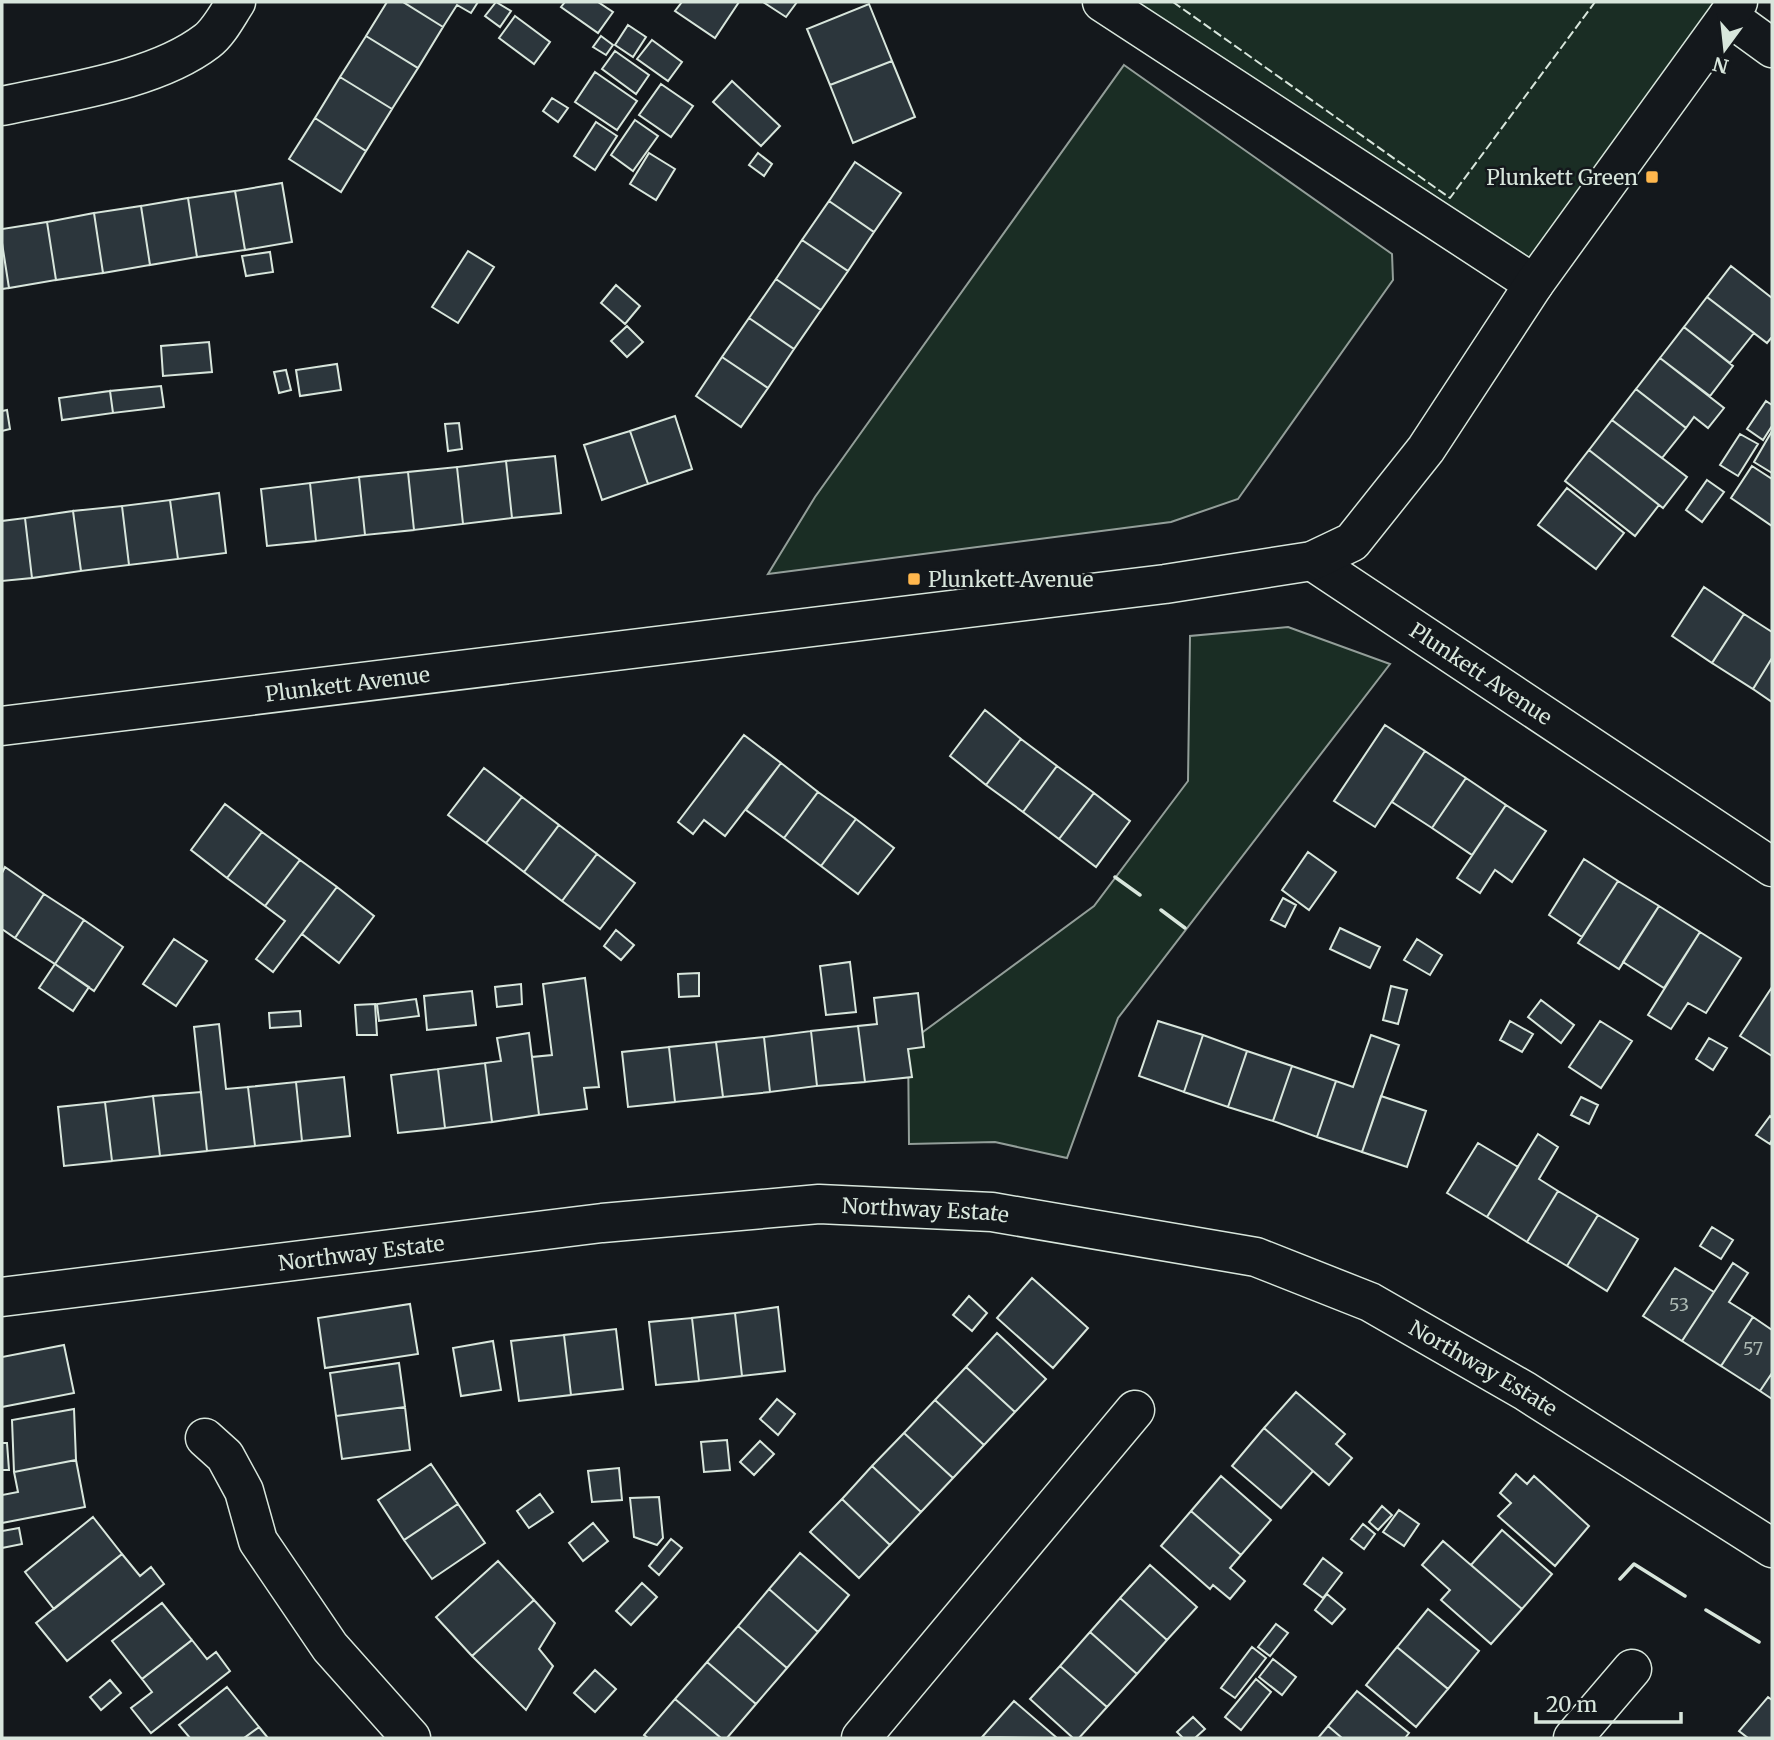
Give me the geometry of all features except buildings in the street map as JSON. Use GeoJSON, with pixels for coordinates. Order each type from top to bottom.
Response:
{"type":"FeatureCollection","features":[{"type":"Feature","properties":{"kind":"street"},"geometry":{"type":"LineString","coordinates":[[2,106],[103,84],[169,63],[209,40],[236,2]]}},
{"type":"Feature","properties":{"kind":"street"},"geometry":{"type":"LineString","coordinates":[[1102,2],[1534,284]]}},
{"type":"Feature","properties":{"kind":"street"},"geometry":{"type":"LineString","coordinates":[[1312,561],[1352,542],[1426,449],[1534,284],[1733,9],[1772,48]]}},
{"type":"Feature","properties":{"kind":"street","name":"Plunkett Avenue"},"geometry":{"type":"LineString","coordinates":[[2,726],[1151,586],[1312,561],[1772,867]]}},
{"type":"Feature","properties":{"kind":"street","name":"Northway Estate"},"geometry":{"type":"LineString","coordinates":[[2,1297],[602,1223],[819,1204],[992,1212],[1256,1257],[1370,1302],[1525,1391],[1772,1548]]}},
{"type":"Feature","properties":{"kind":"street"},"geometry":{"type":"LineString","coordinates":[[861,1738],[1135,1410]]}},
{"type":"Feature","properties":{"kind":"street"},"geometry":{"type":"LineString","coordinates":[[205,1438],[225,1456],[244,1491],[258,1541],[330,1647],[411,1738]]}},
{"type":"Feature","properties":{"kind":"street"},"geometry":{"type":"LineString","coordinates":[[1573,1738],[1632,1670]]}},
{"type":"Feature","properties":{"kind":"green space"},"geometry":{"type":"Polygon","coordinates":[[[1109,2],[1737,2],[1534,281],[1109,2]]]}},
{"type":"Feature","properties":{"kind":"green space"},"geometry":{"type":"Polygon","coordinates":[[[1124,65],[1392,254],[1393,280],[1238,499],[1171,522],[768,574],[815,497],[1124,65]]]}},
{"type":"Feature","properties":{"kind":"green space"},"geometry":{"type":"Polygon","coordinates":[[[1288,627],[1390,664],[1118,1018],[1067,1158],[995,1142],[909,1144],[908,1043],[1094,906],[1188,781],[1190,636],[1288,627]]]}},
{"type":"Feature","properties":{"kind":"fence"},"geometry":{"type":"LineString","coordinates":[[1173,2],[1450,198],[1595,2]]}},
{"type":"Feature","properties":{"kind":"wall"},"geometry":{"type":"LineString","coordinates":[[1115,877],[1140,895]]}},
{"type":"Feature","properties":{"kind":"wall"},"geometry":{"type":"LineString","coordinates":[[1161,910],[1185,928]]}},
{"type":"Feature","properties":{"kind":"wall"},"geometry":{"type":"LineString","coordinates":[[1620,1579],[1634,1564],[1685,1596]]}},
{"type":"Feature","properties":{"kind":"wall"},"geometry":{"type":"LineString","coordinates":[[1706,1610],[1759,1642]]}},
{"type":"Feature","properties":{"kind":"place","name":"Plunkett Green"},"geometry":{"type":"Point","coordinates":[1652,177]}},
{"type":"Feature","properties":{"kind":"place","name":"Plunkett Avenue"},"geometry":{"type":"Point","coordinates":[914,579]}}]}
